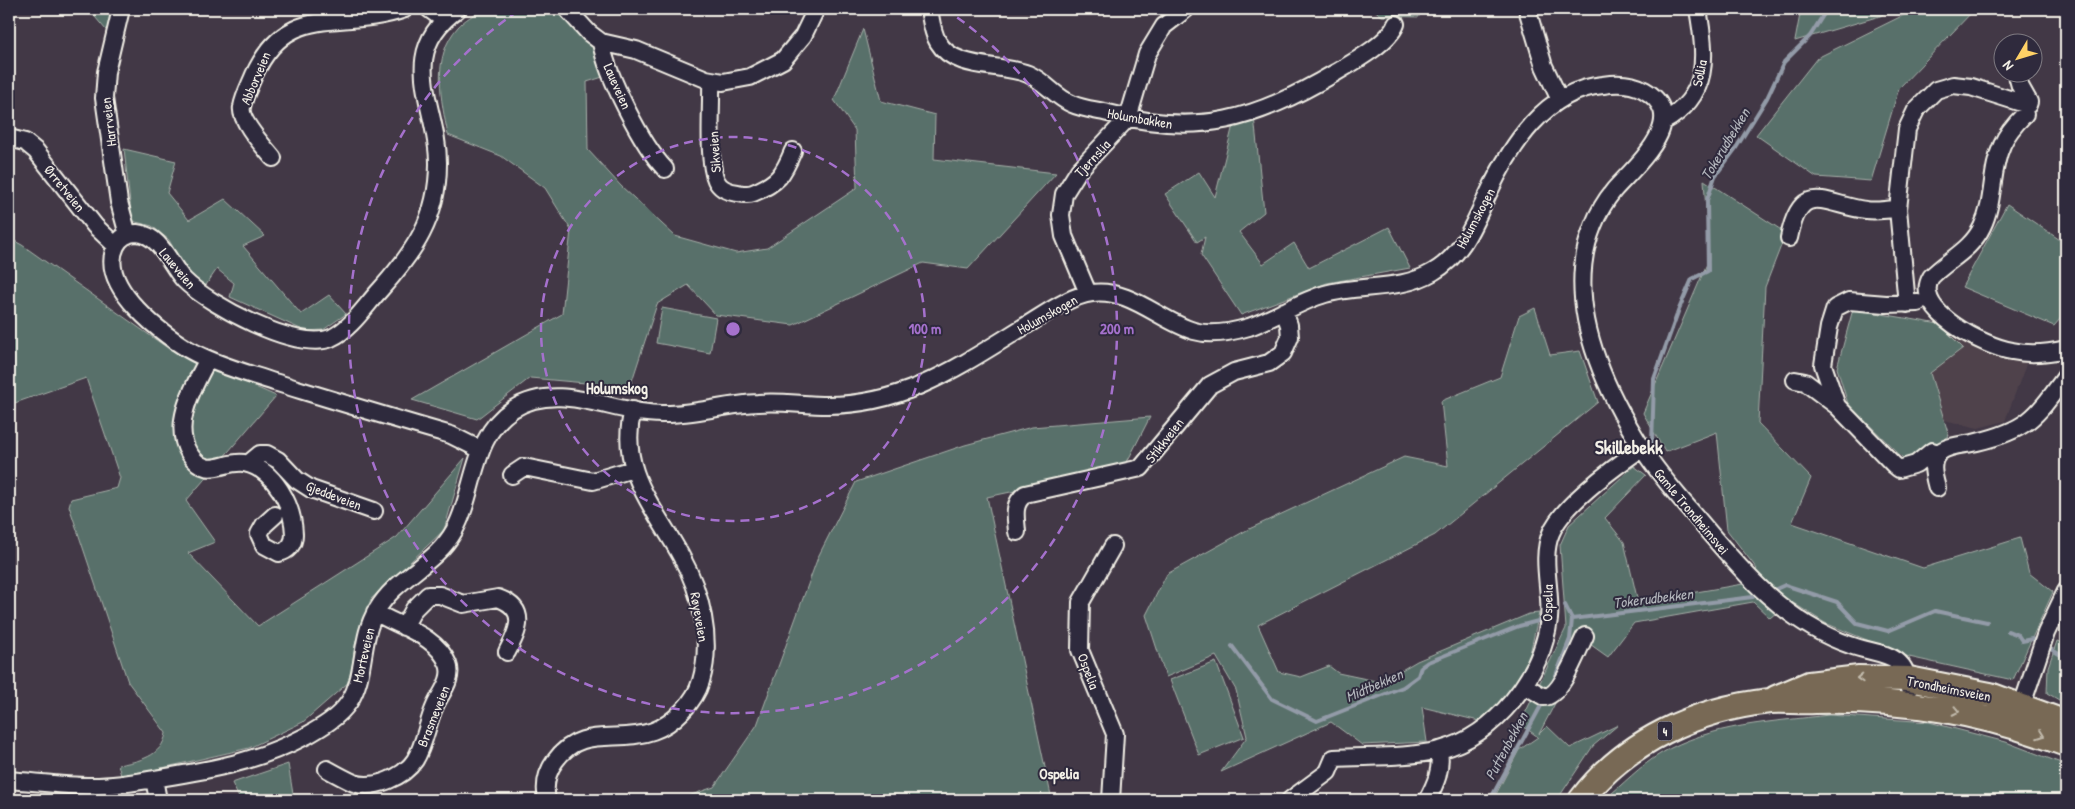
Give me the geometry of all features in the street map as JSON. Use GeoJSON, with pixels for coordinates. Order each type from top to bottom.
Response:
{"type":"FeatureCollection","features":[{"type":"Feature","properties":{"kind":"highway","name":"Trondheimsveien"},"geometry":{"type":"LineString","coordinates":[[1581,800],[1614,763],[1657,734],[1703,716],[1770,701],[1809,684],[1859,678],[1909,679],[1976,692],[2066,744]]}},
{"type":"Feature","properties":{"kind":"highway","name":"Trondheimsveien"},"geometry":{"type":"LineString","coordinates":[[1770,701],[1862,700],[1907,704],[1979,716],[2018,716],[2066,723]]}},
{"type":"Feature","properties":{"kind":"street","name":"Harrveien"},"geometry":{"type":"LineString","coordinates":[[121,9],[106,72],[104,98],[119,202],[122,240]]}},
{"type":"Feature","properties":{"kind":"street","name":"Abborveien"},"geometry":{"type":"LineString","coordinates":[[273,158],[243,118],[241,109],[259,62],[275,38],[288,26],[311,17],[384,16],[405,9]]}},
{"type":"Feature","properties":{"kind":"street"},"geometry":{"type":"LineString","coordinates":[[429,9],[444,20]]}},
{"type":"Feature","properties":{"kind":"street","name":"Laueveien"},"geometry":{"type":"LineString","coordinates":[[122,240],[143,234],[153,240],[184,280],[201,294],[231,312],[297,340],[317,342],[336,335],[347,326],[408,257],[421,238],[429,218],[438,163],[437,143],[426,101],[423,77],[430,44],[444,20],[458,9]]}},
{"type":"Feature","properties":{"kind":"street"},"geometry":{"type":"LineString","coordinates":[[567,9],[589,33],[602,42],[636,50],[711,81],[723,82],[750,77],[783,60],[803,36],[816,9]]}},
{"type":"Feature","properties":{"kind":"street","name":"Holumbakken"},"geometry":{"type":"LineString","coordinates":[[929,9],[938,43],[951,54],[972,62],[1021,71],[1031,75],[1072,104],[1128,118],[1165,124],[1188,125],[1208,124],[1235,118],[1315,85],[1385,40],[1396,24]]}},
{"type":"Feature","properties":{"kind":"street","name":"Tjernslia"},"geometry":{"type":"LineString","coordinates":[[1088,293],[1064,236],[1062,205],[1067,188],[1078,170],[1128,118],[1147,54],[1164,26],[1186,9]]}},
{"type":"Feature","properties":{"kind":"street"},"geometry":{"type":"LineString","coordinates":[[1527,9],[1544,66],[1560,100],[1589,87],[1609,84],[1634,86],[1654,98],[1662,110],[1663,122]]}},
{"type":"Feature","properties":{"kind":"street","name":"Sollia"},"geometry":{"type":"LineString","coordinates":[[1663,122],[1687,104],[1700,81],[1703,54],[1698,9]]}},
{"type":"Feature","properties":{"kind":"street","name":"Laueveien"},"geometry":{"type":"LineString","coordinates":[[602,42],[608,66],[638,133],[665,169]]}},
{"type":"Feature","properties":{"kind":"street","name":"Sikveien"},"geometry":{"type":"LineString","coordinates":[[711,81],[712,164],[716,181],[723,188],[732,193],[749,194],[767,188],[783,175],[793,151]]}},
{"type":"Feature","properties":{"kind":"street"},"geometry":{"type":"LineString","coordinates":[[1907,304],[1898,209],[1907,129],[1920,104],[1936,90],[1953,85],[1971,87],[2028,105],[2030,102],[2019,82]]}},
{"type":"Feature","properties":{"kind":"street","name":"Holumskogen"},"geometry":{"type":"LineString","coordinates":[[628,409],[670,414],[757,403],[844,405],[884,398],[945,373],[1048,312],[1088,293],[1102,292],[1121,296],[1186,328],[1204,333],[1236,330],[1325,294],[1412,281],[1430,275],[1442,266],[1464,242],[1490,189],[1518,142],[1544,112],[1560,100]]}},
{"type":"Feature","properties":{"kind":"street"},"geometry":{"type":"LineString","coordinates":[[2025,114],[2008,134],[1998,155],[1990,204],[1982,228],[1970,246],[1931,277],[1926,289],[1930,303],[1958,327],[1995,346],[2027,353],[2066,349]]}},
{"type":"Feature","properties":{"kind":"street","name":"Gamle Trondheimsvei"},"geometry":{"type":"LineString","coordinates":[[1663,122],[1655,142],[1602,207],[1588,240],[1583,267],[1584,309],[1592,345],[1609,387],[1642,448],[1716,541],[1772,600],[1817,632],[1848,645],[1894,658],[1906,668],[1909,679]]}},
{"type":"Feature","properties":{"kind":"street","name":"Ørretveien"},"geometry":{"type":"LineString","coordinates":[[9,138],[19,140],[31,146],[96,226],[122,240]]}},
{"type":"Feature","properties":{"kind":"street"},"geometry":{"type":"LineString","coordinates":[[1789,238],[1800,207],[1811,200],[1821,200],[1868,211],[1898,209]]}},
{"type":"Feature","properties":{"kind":"street"},"geometry":{"type":"LineString","coordinates":[[122,240],[113,258],[122,289],[136,309],[182,346],[208,359],[333,401],[451,435],[481,450]]}},
{"type":"Feature","properties":{"kind":"street"},"geometry":{"type":"LineString","coordinates":[[1837,406],[1823,365],[1829,327],[1835,308],[1849,301],[1907,304],[1930,303]]}},
{"type":"Feature","properties":{"kind":"street","name":"Stikkveien"},"geometry":{"type":"LineString","coordinates":[[1016,532],[1015,506],[1017,500],[1025,494],[1141,468],[1210,385],[1234,372],[1264,365],[1279,357],[1286,348],[1290,337],[1289,325],[1284,311]]}},
{"type":"Feature","properties":{"kind":"street","name":"Gjeddeveien"},"geometry":{"type":"LineString","coordinates":[[208,359],[186,409],[183,428],[185,442],[190,454],[204,466],[214,468],[239,463],[248,464],[273,481],[288,506],[294,537],[289,548],[279,553],[264,545],[259,534],[264,525],[275,515]]}},
{"type":"Feature","properties":{"kind":"street"},"geometry":{"type":"LineString","coordinates":[[1937,488],[1933,467],[1938,453],[1948,448],[2006,436],[2030,421],[2066,376]]}},
{"type":"Feature","properties":{"kind":"street"},"geometry":{"type":"LineString","coordinates":[[1795,380],[1805,382],[1837,406],[1899,469],[1916,464],[1932,451],[1938,453]]}},
{"type":"Feature","properties":{"kind":"street","name":"Morteveien"},"geometry":{"type":"LineString","coordinates":[[9,780],[94,786],[154,779],[243,763],[289,744],[333,719],[346,706],[354,692],[360,675],[366,632],[375,612],[389,593],[432,558],[449,539],[462,513],[481,450],[492,429],[502,418],[512,409],[533,400],[562,397],[628,409]]}},
{"type":"Feature","properties":{"kind":"street","name":"Røyeveien"},"geometry":{"type":"LineString","coordinates":[[547,800],[546,787],[549,772],[556,759],[566,748],[585,740],[644,733],[660,728],[690,702],[702,680],[705,638],[696,591],[684,562],[632,469],[628,409]]}},
{"type":"Feature","properties":{"kind":"street","name":"Ospelia"},"geometry":{"type":"LineString","coordinates":[[1290,800],[1328,772],[1334,758],[1439,750],[1459,743],[1485,727],[1507,707],[1524,685],[1542,647],[1549,621],[1550,595],[1546,553],[1554,525],[1575,502],[1642,448]]}},
{"type":"Feature","properties":{"kind":"street","name":"Gjeddeveien"},"geometry":{"type":"LineString","coordinates":[[248,464],[260,454],[271,456],[311,489],[374,511]]}},
{"type":"Feature","properties":{"kind":"street"},"geometry":{"type":"LineString","coordinates":[[512,475],[524,467],[593,481],[632,469]]}},
{"type":"Feature","properties":{"kind":"street","name":"Ospelia"},"geometry":{"type":"LineString","coordinates":[[1111,800],[1115,734],[1080,650],[1082,602],[1113,546]]}},
{"type":"Feature","properties":{"kind":"street"},"geometry":{"type":"LineString","coordinates":[[2018,716],[2057,608],[2066,591]]}},
{"type":"Feature","properties":{"kind":"street"},"geometry":{"type":"LineString","coordinates":[[404,627],[419,602],[431,594],[440,595],[463,604],[498,598],[513,608],[519,623],[518,633],[506,652]]}},
{"type":"Feature","properties":{"kind":"street","name":"Brasmeveien"},"geometry":{"type":"LineString","coordinates":[[327,769],[356,783],[385,782],[395,777],[414,762],[434,707],[449,678],[449,665],[439,649],[426,639],[375,612]]}},
{"type":"Feature","properties":{"kind":"street"},"geometry":{"type":"LineString","coordinates":[[1524,685],[1544,697],[1554,694],[1564,680],[1585,636]]}},
{"type":"Feature","properties":{"kind":"street"},"geometry":{"type":"LineString","coordinates":[[1907,704],[1909,679]]}},
{"type":"Feature","properties":{"kind":"street"},"geometry":{"type":"LineString","coordinates":[[1428,800],[1439,775],[1441,761],[1439,750]]}},
{"type":"Feature","properties":{"kind":"street"},"geometry":{"type":"LineString","coordinates":[[154,779],[158,800]]}},
{"type":"Feature","properties":{"kind":"shaded area"},"geometry":{"type":"Polygon","coordinates":[[[1942,321],[2028,359],[2005,421],[1978,428],[1931,417],[1914,367],[1942,321]]]}},
{"type":"Feature","properties":{"kind":"green space"},"geometry":{"type":"Polygon","coordinates":[[[95,9],[116,9],[111,36],[90,11],[95,9]]]}},
{"type":"Feature","properties":{"kind":"green space"},"geometry":{"type":"Polygon","coordinates":[[[483,9],[528,9],[535,12],[536,9],[560,9],[593,40],[609,75],[587,82],[588,150],[621,186],[675,236],[736,253],[767,248],[857,188],[855,130],[834,100],[863,29],[881,101],[935,115],[934,159],[1056,173],[968,269],[923,263],[793,325],[716,315],[688,285],[657,304],[630,387],[530,378],[477,419],[412,400],[562,314],[571,230],[545,188],[501,156],[448,135],[440,79],[444,52],[458,27],[483,9]]]}},
{"type":"Feature","properties":{"kind":"green space"},"geometry":{"type":"Polygon","coordinates":[[[1373,9],[1418,9],[1419,17],[1382,16],[1373,9]]]}},
{"type":"Feature","properties":{"kind":"green space"},"geometry":{"type":"Polygon","coordinates":[[[1801,9],[1835,9],[1836,13],[1842,9],[1891,9],[1880,16],[1795,41],[1801,9]]]}},
{"type":"Feature","properties":{"kind":"green space"},"geometry":{"type":"Polygon","coordinates":[[[1916,9],[1975,9],[1899,88],[1871,181],[1816,177],[1756,135],[1817,58],[1916,9]]]}},
{"type":"Feature","properties":{"kind":"green space"},"geometry":{"type":"Polygon","coordinates":[[[1254,116],[1264,212],[1239,232],[1263,264],[1294,243],[1309,268],[1389,227],[1410,268],[1327,283],[1241,315],[1201,255],[1205,237],[1197,242],[1165,194],[1199,172],[1215,197],[1233,125],[1254,116]]]}},
{"type":"Feature","properties":{"kind":"green space"},"geometry":{"type":"Polygon","coordinates":[[[124,149],[176,161],[167,193],[189,220],[225,199],[265,236],[243,246],[301,314],[329,295],[346,314],[323,330],[305,331],[230,297],[234,283],[217,269],[204,288],[184,268],[169,240],[152,226],[132,221],[124,149]]]}},
{"type":"Feature","properties":{"kind":"green space"},"geometry":{"type":"Polygon","coordinates":[[[1704,180],[1786,233],[1765,287],[1758,423],[1811,478],[1792,523],[1923,568],[2020,538],[2029,573],[2053,592],[2013,680],[1909,657],[1825,623],[1790,601],[1770,618],[1753,602],[1634,623],[1608,657],[1587,642],[1539,734],[1547,726],[1570,748],[1618,725],[1593,746],[1557,800],[1493,800],[1519,750],[1538,737],[1520,724],[1566,628],[1560,545],[1569,525],[1634,466],[1646,475],[1605,518],[1624,542],[1638,602],[1743,584],[1757,569],[1727,530],[1717,432],[1665,452],[1643,413],[1709,259],[1704,180]]]}},
{"type":"Feature","properties":{"kind":"green space"},"geometry":{"type":"Polygon","coordinates":[[[2007,204],[2066,244],[2066,312],[2054,326],[1962,287],[2007,204]]]}},
{"type":"Feature","properties":{"kind":"green space"},"geometry":{"type":"Polygon","coordinates":[[[9,238],[22,245],[169,349],[276,396],[186,501],[215,542],[188,553],[258,626],[397,537],[465,458],[444,530],[371,599],[355,645],[350,681],[303,722],[249,748],[149,771],[121,775],[118,765],[134,762],[155,753],[164,741],[166,733],[128,682],[69,506],[71,499],[117,488],[120,478],[86,378],[9,405],[9,238]]]}},
{"type":"Feature","properties":{"kind":"green space"},"geometry":{"type":"Polygon","coordinates":[[[662,308],[716,318],[710,353],[656,343],[662,308]]]}},
{"type":"Feature","properties":{"kind":"green space"},"geometry":{"type":"Polygon","coordinates":[[[1535,308],[1550,355],[1580,351],[1598,402],[1435,535],[1258,625],[1279,672],[1301,677],[1329,666],[1338,673],[1376,681],[1388,678],[1417,661],[1529,614],[1539,613],[1526,672],[1508,704],[1483,722],[1422,707],[1427,742],[1362,745],[1331,722],[1221,772],[1247,737],[1236,690],[1216,656],[1166,677],[1146,615],[1167,574],[1247,530],[1404,457],[1448,466],[1441,401],[1500,377],[1519,316],[1535,308]]]}},
{"type":"Feature","properties":{"kind":"green space"},"geometry":{"type":"Polygon","coordinates":[[[1853,309],[1939,324],[1963,348],[1930,373],[1949,436],[1909,464],[1848,404],[1837,368],[1853,309]]]}},
{"type":"Feature","properties":{"kind":"green space"},"geometry":{"type":"Polygon","coordinates":[[[1150,417],[1124,468],[987,497],[1052,800],[677,800],[714,787],[757,725],[818,557],[856,482],[965,445],[1032,427],[1150,417]]]}},
{"type":"Feature","properties":{"kind":"green space"},"geometry":{"type":"Polygon","coordinates":[[[2057,641],[2066,644],[2066,704],[2047,693],[2048,667],[2057,641]]]}},
{"type":"Feature","properties":{"kind":"green space"},"geometry":{"type":"Polygon","coordinates":[[[1216,662],[1244,737],[1199,755],[1170,680],[1216,662]]]}},
{"type":"Feature","properties":{"kind":"green space"},"geometry":{"type":"Polygon","coordinates":[[[1829,715],[1929,722],[2006,742],[2066,765],[2066,800],[1604,800],[1638,770],[1660,754],[1700,736],[1742,726],[1829,715]]]}},
{"type":"Feature","properties":{"kind":"green space"},"geometry":{"type":"Polygon","coordinates":[[[288,764],[294,800],[240,800],[232,783],[288,764]]]}},
{"type":"Feature","properties":{"kind":"waterway","name":"Tokerudbekken"},"geometry":{"type":"LineString","coordinates":[[1652,445],[1654,379],[1692,279],[1708,271],[1707,200],[1715,176],[1736,148],[1767,98],[1784,62],[1810,36],[1827,9]]}},
{"type":"Feature","properties":{"kind":"waterway","name":"Tokerudbekken"},"geometry":{"type":"LineString","coordinates":[[1776,589],[1785,585],[1837,602],[1857,623],[1888,631],[1935,611],[1987,622]]}},
{"type":"Feature","properties":{"kind":"waterway","name":"Tokerudbekken"},"geometry":{"type":"LineString","coordinates":[[1565,605],[1572,619],[1753,597]]}},
{"type":"Feature","properties":{"kind":"waterway","name":"Puttenbekken"},"geometry":{"type":"LineString","coordinates":[[1553,683],[1570,639],[1572,619]]}},
{"type":"Feature","properties":{"kind":"waterway","name":"Midtbekken"},"geometry":{"type":"LineString","coordinates":[[1232,646],[1272,699],[1317,721],[1403,687],[1418,676],[1421,667],[1428,662],[1519,626],[1542,620]]}},
{"type":"Feature","properties":{"kind":"waterway","name":"Tokerudbekken"},"geometry":{"type":"LineString","coordinates":[[2008,631],[2018,635],[2022,641],[2032,639],[2038,642]]}},
{"type":"Feature","properties":{"kind":"waterway","name":"Tokerudbekken"},"geometry":{"type":"LineString","coordinates":[[2047,647],[2066,658]]}},
{"type":"Feature","properties":{"kind":"waterway","name":"Puttenbekken"},"geometry":{"type":"LineString","coordinates":[[1490,800],[1543,702]]}},
{"type":"Feature","properties":{"kind":"district","name":"Holumskog"},"geometry":{"type":"Point","coordinates":[617,388]}},
{"type":"Feature","properties":{"kind":"district","name":"Skillebekk"},"geometry":{"type":"Point","coordinates":[1629,447]}},
{"type":"Feature","properties":{"kind":"district","name":"Ospelia"},"geometry":{"type":"Point","coordinates":[1059,773]}}]}
